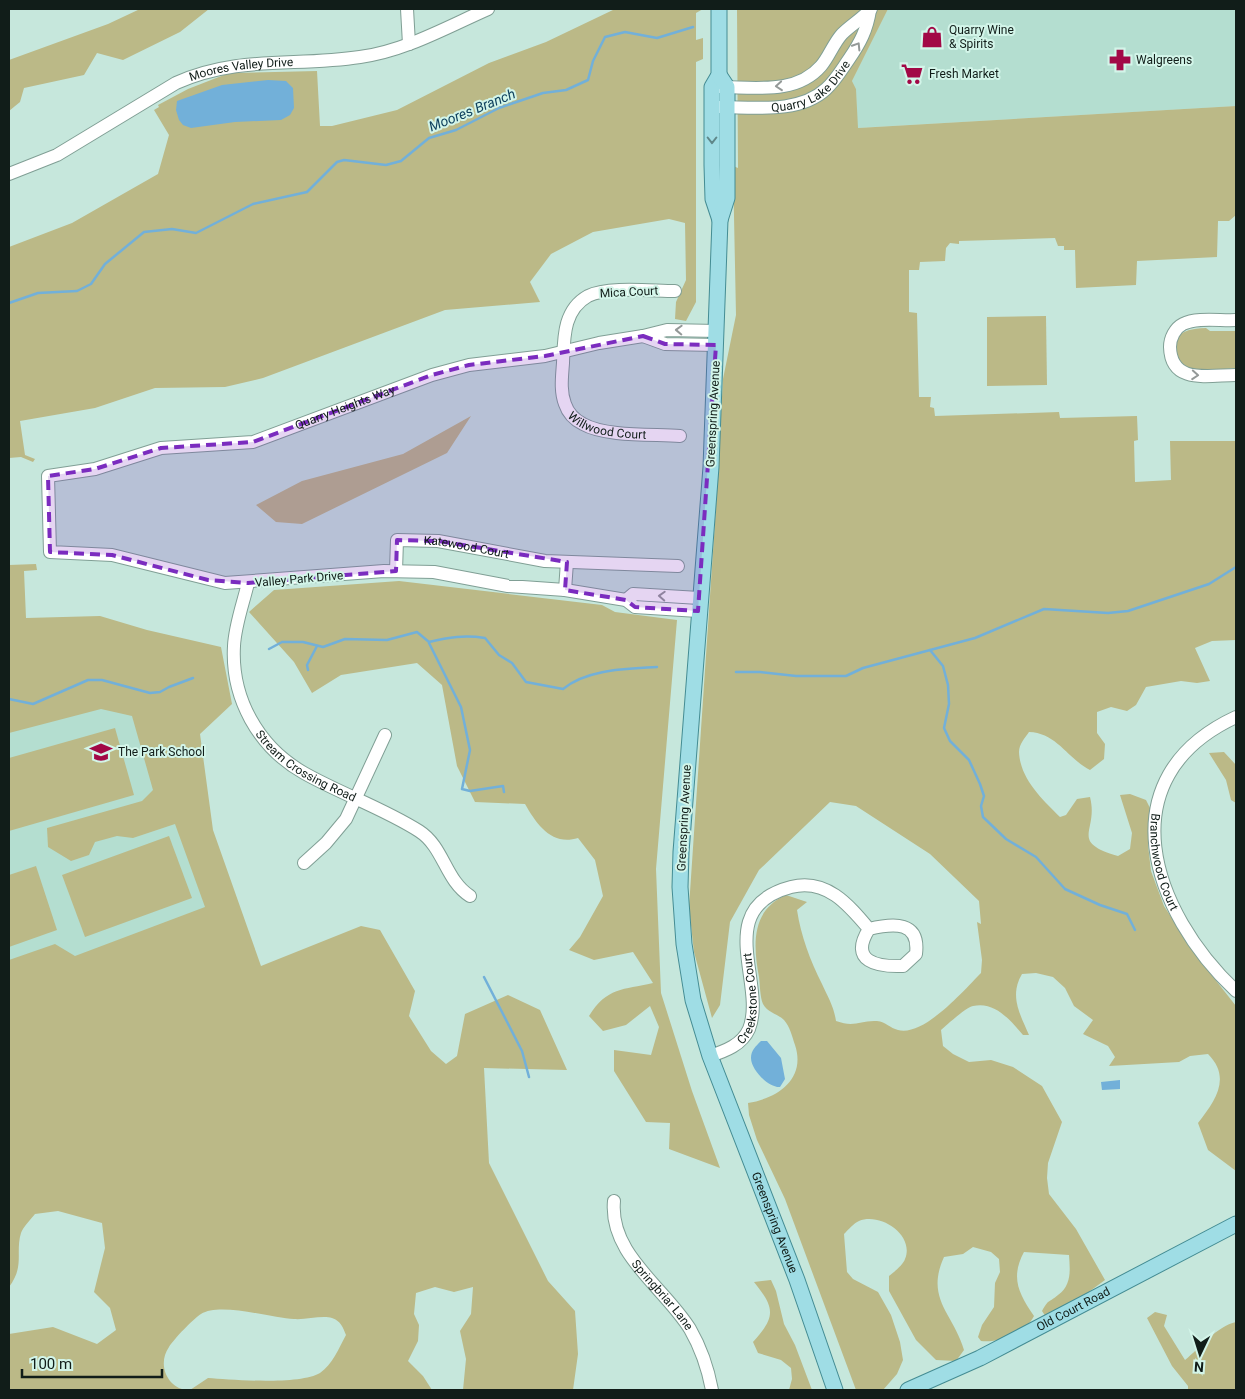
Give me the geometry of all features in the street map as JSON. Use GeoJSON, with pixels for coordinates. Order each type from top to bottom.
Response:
{"type":"FeatureCollection","features":[{"type":"Feature","properties":{"kind":"main road","name":"Greenspring Avenue"},"geometry":{"type":"LineString","coordinates":[[719,9],[719,107],[727,198],[720,220],[711,466],[682,829],[680,888],[688,972],[700,1026],[807,1304],[835,1390]]}},
{"type":"Feature","properties":{"kind":"main road","name":"Old Court Road"},"geometry":{"type":"LineString","coordinates":[[908,1390],[980,1358],[1236,1224]]}},
{"type":"Feature","properties":{"kind":"street"},"geometry":{"type":"LineString","coordinates":[[407,9],[409,44]]}},
{"type":"Feature","properties":{"kind":"street","name":"Moores Valley Drive"},"geometry":{"type":"LineString","coordinates":[[9,174],[57,155],[176,83],[194,75],[229,65],[359,58],[409,44],[488,9]]}},
{"type":"Feature","properties":{"kind":"street","name":"Quarry Lake Drive"},"geometry":{"type":"LineString","coordinates":[[719,83],[777,87],[792,85],[806,80],[821,66],[840,36],[870,10]]}},
{"type":"Feature","properties":{"kind":"street","name":"Quarry Lake Drive"},"geometry":{"type":"LineString","coordinates":[[719,107],[791,105],[807,100],[825,90],[837,77],[868,27],[870,10]]}},
{"type":"Feature","properties":{"kind":"street","name":"Mica Court"},"geometry":{"type":"LineString","coordinates":[[563,352],[567,320],[580,301],[590,295],[611,291],[675,291]]}},
{"type":"Feature","properties":{"kind":"street"},"geometry":{"type":"LineString","coordinates":[[1236,320],[1182,324],[1173,334],[1170,344],[1171,358],[1182,372],[1190,376],[1236,375]]}},
{"type":"Feature","properties":{"kind":"street","name":"Quarry Heights Way"},"geometry":{"type":"LineString","coordinates":[[48,476],[94,469],[161,448],[253,442],[432,375],[469,365],[529,359],[667,330],[716,338]]}},
{"type":"Feature","properties":{"kind":"street","name":"Willwood Court"},"geometry":{"type":"LineString","coordinates":[[563,352],[563,396],[566,406],[576,420],[594,429],[680,436]]}},
{"type":"Feature","properties":{"kind":"street","name":"Valley Park Drive"},"geometry":{"type":"LineString","coordinates":[[48,476],[50,552],[112,555],[225,583],[248,583],[396,571],[434,572],[500,585],[565,590],[626,600],[633,594],[699,604]]}},
{"type":"Feature","properties":{"kind":"street","name":"Katewood Court"},"geometry":{"type":"LineString","coordinates":[[396,571],[397,540],[438,541],[522,558],[567,562],[678,566]]}},
{"type":"Feature","properties":{"kind":"street"},"geometry":{"type":"LineString","coordinates":[[565,590],[567,562]]}},
{"type":"Feature","properties":{"kind":"street","name":"Stream Crossing Road"},"geometry":{"type":"LineString","coordinates":[[248,583],[237,628],[234,659],[237,687],[257,730],[287,762],[303,772],[407,824],[430,839],[457,886],[470,896]]}},
{"type":"Feature","properties":{"kind":"street","name":"Branchwood Court"},"geometry":{"type":"LineString","coordinates":[[1236,717],[1208,732],[1194,743],[1172,770],[1159,800],[1155,837],[1159,873],[1174,911],[1212,966],[1236,991]]}},
{"type":"Feature","properties":{"kind":"street"},"geometry":{"type":"LineString","coordinates":[[304,863],[336,831],[357,799],[385,735]]}},
{"type":"Feature","properties":{"kind":"street","name":"Creekstone Court"},"geometry":{"type":"LineString","coordinates":[[710,1056],[728,1050],[743,1039],[748,1030],[751,1020],[751,1002],[746,945],[747,931],[750,920],[761,903],[782,890],[795,886],[819,886],[837,895],[869,929]]}},
{"type":"Feature","properties":{"kind":"street"},"geometry":{"type":"LineString","coordinates":[[880,926],[908,928],[914,933],[917,940],[916,954],[903,966],[877,966],[866,957],[863,950],[865,935],[869,929],[880,926]]}},
{"type":"Feature","properties":{"kind":"street","name":"Springbriar Lane"},"geometry":{"type":"LineString","coordinates":[[614,1201],[614,1222],[620,1241],[690,1329],[703,1356],[712,1390]]}},
{"type":"Feature","properties":{"kind":"highlighted area"},"geometry":{"type":"Polygon","coordinates":[[[643,336],[665,344],[716,345],[698,611],[635,607],[626,600],[565,590],[567,562],[438,541],[397,540],[396,571],[248,583],[208,580],[112,555],[50,552],[48,476],[95,469],[161,448],[253,442],[432,375],[469,365],[545,356],[643,336]]]}},
{"type":"Feature","properties":{"kind":"shaded area"},"geometry":{"type":"Polygon","coordinates":[[[140,9],[209,9],[180,32],[123,60],[97,53],[84,75],[24,88],[20,102],[9,111],[9,60],[108,24],[140,9]]]}},
{"type":"Feature","properties":{"kind":"shaded area"},"geometry":{"type":"Polygon","coordinates":[[[615,9],[703,9],[696,13],[696,40],[703,38],[703,59],[696,62],[696,302],[686,321],[675,319],[676,302],[686,280],[685,223],[669,219],[593,232],[551,254],[530,282],[540,302],[445,310],[263,378],[225,387],[155,388],[95,408],[20,421],[25,455],[35,459],[33,462],[21,457],[9,458],[9,247],[72,223],[158,174],[169,135],[154,110],[159,107],[158,105],[188,89],[229,73],[317,71],[320,126],[332,126],[397,110],[489,63],[546,42],[615,9]]]}},
{"type":"Feature","properties":{"kind":"shaded area"},"geometry":{"type":"Polygon","coordinates":[[[737,9],[888,9],[852,81],[856,89],[858,128],[1236,106],[1236,215],[1229,221],[1218,221],[1217,257],[1137,261],[1136,285],[1076,288],[1075,250],[1064,250],[1064,246],[1058,246],[1055,238],[959,241],[959,244],[950,243],[946,248],[945,261],[920,262],[919,270],[909,270],[909,312],[917,313],[919,397],[931,397],[930,407],[934,408],[935,416],[1059,412],[1060,418],[1137,416],[1138,440],[1134,441],[1135,482],[1171,480],[1170,441],[1236,441],[1236,640],[1212,641],[1195,648],[1210,681],[1197,683],[1181,681],[1146,687],[1136,705],[1127,711],[1111,707],[1097,712],[1097,733],[1105,744],[1104,759],[1090,770],[1075,760],[1055,742],[1039,733],[1029,732],[1021,744],[1019,752],[1020,762],[1028,780],[1060,817],[1066,815],[1077,799],[1090,797],[1092,809],[1090,840],[1103,851],[1118,856],[1130,849],[1132,833],[1120,795],[1130,794],[1146,800],[1151,810],[1148,845],[1151,871],[1164,906],[1199,959],[1236,1006],[1236,1171],[1208,1150],[1198,1123],[1215,1098],[1220,1081],[1215,1063],[1208,1054],[1190,1056],[1179,1062],[1109,1066],[1115,1057],[1108,1046],[1083,1034],[1093,1020],[1074,1006],[1065,988],[1053,977],[1036,973],[1022,974],[1018,982],[1016,997],[1019,1012],[1029,1035],[1023,1035],[1007,1018],[995,1009],[981,1005],[973,1006],[961,1013],[941,1030],[943,1046],[953,1054],[969,1062],[991,1060],[1013,1067],[1042,1086],[1062,1122],[1048,1163],[1049,1194],[1076,1229],[1105,1280],[1060,1313],[1046,1317],[1042,1311],[1044,1307],[1063,1291],[1068,1282],[1070,1272],[1069,1255],[1024,1252],[1018,1270],[1018,1285],[1024,1300],[1034,1316],[1025,1327],[1011,1336],[981,1341],[978,1337],[982,1325],[994,1307],[995,1283],[1000,1272],[999,1259],[991,1252],[973,1247],[963,1254],[944,1257],[939,1272],[939,1295],[964,1350],[956,1361],[936,1360],[916,1340],[889,1291],[889,1276],[905,1259],[907,1250],[905,1242],[894,1228],[885,1223],[867,1219],[859,1221],[844,1234],[847,1272],[853,1279],[878,1292],[891,1315],[900,1342],[903,1360],[897,1374],[883,1390],[856,1390],[785,1199],[757,1140],[749,1115],[748,1103],[779,1091],[793,1077],[797,1067],[795,1045],[786,1023],[768,1009],[762,1001],[756,953],[757,930],[760,919],[766,910],[786,895],[807,902],[797,910],[801,929],[810,957],[832,1007],[836,1021],[853,1024],[877,1021],[898,1030],[908,1030],[931,1020],[981,973],[982,960],[977,922],[981,924],[979,901],[930,854],[856,806],[830,802],[759,870],[730,922],[720,1005],[712,1018],[694,952],[689,907],[723,379],[736,315],[733,166],[738,168],[737,9]]]}},
{"type":"Feature","properties":{"kind":"shaded area"},"geometry":{"type":"Polygon","coordinates":[[[888,9],[1236,9],[1236,106],[857,128],[856,89],[852,81],[888,9]]]}},
{"type":"Feature","properties":{"kind":"shaded area"},"geometry":{"type":"Polygon","coordinates":[[[1046,316],[1047,385],[987,386],[987,317],[1046,316]]]}},
{"type":"Feature","properties":{"kind":"shaded area"},"geometry":{"type":"Polygon","coordinates":[[[1206,328],[1210,331],[1236,331],[1236,368],[1190,372],[1179,365],[1176,348],[1179,336],[1189,330],[1206,328]]]}},
{"type":"Feature","properties":{"kind":"shaded area"},"geometry":{"type":"Polygon","coordinates":[[[471,416],[447,453],[302,524],[276,522],[256,505],[302,481],[403,454],[471,416]]]}},
{"type":"Feature","properties":{"kind":"shaded area"},"geometry":{"type":"Polygon","coordinates":[[[36,564],[37,570],[24,571],[26,618],[100,616],[147,630],[221,647],[232,704],[200,734],[213,830],[261,966],[361,926],[380,930],[415,991],[409,1016],[431,1051],[446,1064],[457,1056],[465,1014],[508,995],[540,1010],[567,1070],[484,1068],[489,1163],[548,1281],[575,1311],[578,1354],[573,1390],[463,1390],[466,1359],[460,1331],[471,1314],[473,1287],[454,1292],[435,1287],[416,1293],[414,1314],[419,1325],[418,1341],[408,1361],[423,1376],[432,1390],[190,1390],[208,1378],[266,1381],[310,1377],[320,1373],[328,1366],[346,1335],[340,1323],[332,1318],[294,1319],[233,1310],[220,1310],[201,1314],[175,1339],[166,1354],[164,1367],[169,1380],[179,1388],[186,1390],[9,1390],[9,1334],[53,1327],[97,1344],[116,1330],[110,1308],[94,1292],[105,1248],[102,1223],[58,1211],[35,1214],[21,1233],[17,1273],[9,1287],[9,960],[55,944],[75,956],[205,907],[175,824],[133,838],[117,836],[95,842],[89,855],[71,861],[48,847],[47,828],[142,801],[153,790],[132,716],[101,709],[9,733],[9,565],[36,564]]]}},
{"type":"Feature","properties":{"kind":"shaded area"},"geometry":{"type":"Polygon","coordinates":[[[399,581],[602,605],[615,612],[677,620],[656,869],[661,993],[692,1091],[720,1168],[669,1149],[670,1123],[646,1122],[614,1071],[614,1050],[651,1055],[659,1027],[650,1006],[626,1025],[603,1031],[589,1016],[602,1000],[616,991],[653,983],[633,952],[594,960],[569,950],[580,937],[603,896],[595,860],[578,838],[560,839],[546,832],[525,804],[475,802],[457,766],[442,685],[417,663],[341,675],[312,693],[294,662],[249,612],[274,590],[399,581]]]}},
{"type":"Feature","properties":{"kind":"shaded area","name":"The Park School"},"geometry":{"type":"Polygon","coordinates":[[[178,660],[208,836],[236,912],[9,997],[9,667],[178,660]]]}},
{"type":"Feature","properties":{"kind":"shaded area"},"geometry":{"type":"Polygon","coordinates":[[[115,728],[134,795],[9,831],[9,758],[115,728]]]}},
{"type":"Feature","properties":{"kind":"shaded area"},"geometry":{"type":"Polygon","coordinates":[[[1224,752],[1236,765],[1236,803],[1231,800],[1226,780],[1209,753],[1224,752]]]}},
{"type":"Feature","properties":{"kind":"shaded area"},"geometry":{"type":"Polygon","coordinates":[[[169,836],[192,898],[85,937],[62,875],[169,836]]]}},
{"type":"Feature","properties":{"kind":"shaded area"},"geometry":{"type":"Polygon","coordinates":[[[36,866],[57,930],[9,947],[9,875],[36,866]]]}},
{"type":"Feature","properties":{"kind":"shaded area"},"geometry":{"type":"Polygon","coordinates":[[[771,1280],[776,1291],[784,1324],[795,1345],[812,1390],[789,1390],[792,1379],[791,1368],[781,1360],[758,1353],[753,1342],[766,1325],[770,1312],[766,1298],[754,1282],[771,1280]]]}},
{"type":"Feature","properties":{"kind":"shaded area"},"geometry":{"type":"Polygon","coordinates":[[[1155,1312],[1167,1315],[1164,1326],[1185,1360],[1215,1333],[1236,1322],[1236,1390],[1188,1390],[1188,1386],[1172,1366],[1147,1318],[1155,1312]]]}},
{"type":"Feature","properties":{"kind":"water"},"geometry":{"type":"Polygon","coordinates":[[[268,80],[286,81],[293,88],[294,108],[290,115],[281,120],[235,122],[191,128],[183,125],[179,120],[176,110],[177,101],[222,85],[268,80]]]}},
{"type":"Feature","properties":{"kind":"water"},"geometry":{"type":"Polygon","coordinates":[[[761,1041],[767,1041],[781,1058],[785,1079],[780,1087],[771,1085],[754,1068],[751,1058],[752,1053],[761,1041]]]}},
{"type":"Feature","properties":{"kind":"water"},"geometry":{"type":"Polygon","coordinates":[[[1120,1080],[1120,1089],[1102,1090],[1101,1082],[1120,1080]]]}},
{"type":"Feature","properties":{"kind":"waterway","name":"Moores Branch"},"geometry":{"type":"LineString","coordinates":[[9,303],[38,293],[77,291],[91,284],[105,264],[144,232],[172,229],[196,233],[253,204],[307,192],[337,162],[344,160],[386,165],[401,161],[429,138],[456,130],[499,108],[543,93],[566,90],[588,80],[593,61],[605,37],[625,32],[657,38],[693,27]]}},
{"type":"Feature","properties":{"kind":"waterway"},"geometry":{"type":"LineString","coordinates":[[736,672],[760,672],[796,676],[846,676],[863,668],[975,638],[1044,609],[1108,613],[1128,611],[1209,584],[1236,567]]}},
{"type":"Feature","properties":{"kind":"waterway"},"geometry":{"type":"LineString","coordinates":[[269,649],[282,642],[303,642],[323,647],[345,639],[387,640],[417,632],[429,642],[457,637],[485,638],[499,655],[512,663],[526,682],[563,689],[583,677],[607,671],[657,667]]}},
{"type":"Feature","properties":{"kind":"waterway"},"geometry":{"type":"LineString","coordinates":[[429,643],[461,707],[470,750],[462,789],[470,791],[503,786],[504,792]]}},
{"type":"Feature","properties":{"kind":"waterway"},"geometry":{"type":"LineString","coordinates":[[308,670],[307,665],[317,646]]}},
{"type":"Feature","properties":{"kind":"waterway"},"geometry":{"type":"LineString","coordinates":[[930,650],[943,666],[948,685],[949,704],[944,728],[950,741],[969,760],[980,784],[984,796],[981,806],[983,817],[1006,839],[1036,857],[1065,889],[1100,905],[1127,914],[1135,930]]}},
{"type":"Feature","properties":{"kind":"waterway"},"geometry":{"type":"LineString","coordinates":[[9,699],[33,704],[88,680],[102,680],[150,693],[160,692],[193,678]]}},
{"type":"Feature","properties":{"kind":"waterway"},"geometry":{"type":"LineString","coordinates":[[484,977],[522,1051],[529,1077]]}},
{"type":"Feature","properties":{"kind":"place","name":"Quarry Wine & Spirits"},"geometry":{"type":"Point","coordinates":[932,37]}},
{"type":"Feature","properties":{"kind":"place","name":"Walgreens"},"geometry":{"type":"Point","coordinates":[1120,60]}},
{"type":"Feature","properties":{"kind":"place","name":"Fresh Market"},"geometry":{"type":"Point","coordinates":[912,74]}},
{"type":"Feature","properties":{"kind":"place","name":"The Park School"},"geometry":{"type":"Point","coordinates":[101,752]}}]}
